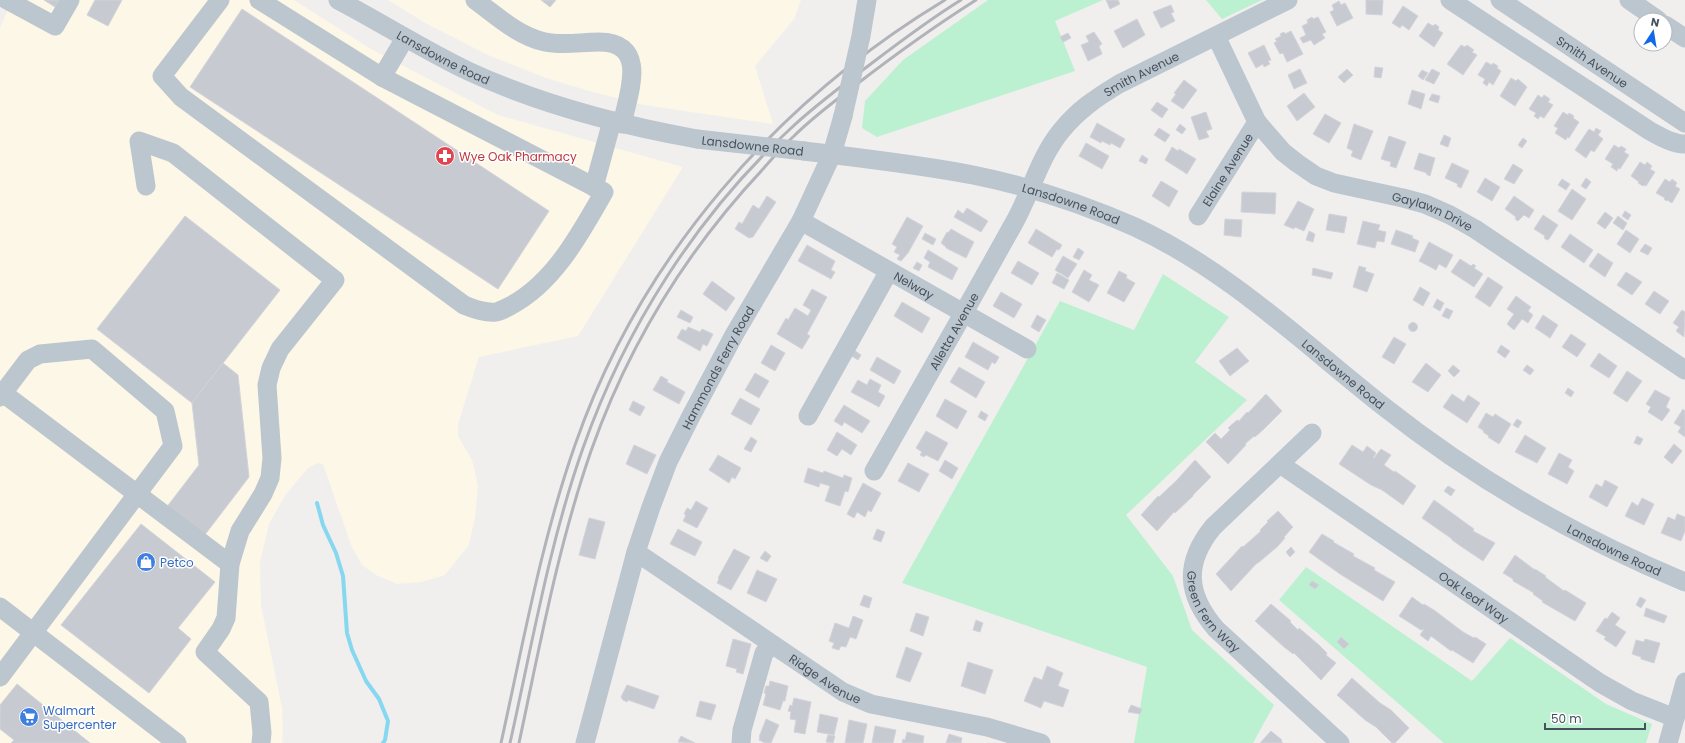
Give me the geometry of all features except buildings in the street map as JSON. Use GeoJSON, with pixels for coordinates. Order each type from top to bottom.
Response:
{"type":"FeatureCollection","features":[{"type":"Feature","properties":{"kind":"street"},"geometry":{"type":"LineString","coordinates":[[7,0],[55,26],[70,0]]}},
{"type":"Feature","properties":{"kind":"street"},"geometry":{"type":"LineString","coordinates":[[220,0],[162,76],[181,96],[464,305],[482,312],[498,312],[518,301],[544,280],[576,242],[604,192],[382,77],[259,0]]}},
{"type":"Feature","properties":{"kind":"street","name":"Lansdowne Road"},"geometry":{"type":"LineString","coordinates":[[338,0],[405,38],[468,71],[527,96],[574,111],[617,122],[697,138],[832,154],[973,175],[1030,188],[1102,213],[1136,228],[1175,249],[1225,280],[1267,311],[1384,407],[1494,486],[1574,531],[1635,562],[1685,582]]}},
{"type":"Feature","properties":{"kind":"street","name":"Lansdowne Road"},"geometry":{"type":"LineString","coordinates":[[353,0],[375,20]]}},
{"type":"Feature","properties":{"kind":"street"},"geometry":{"type":"LineString","coordinates":[[475,0],[516,30],[530,37],[546,42],[565,44],[600,42],[609,43],[617,45],[626,51],[633,67],[632,80],[594,187]]}},
{"type":"Feature","properties":{"kind":"street","name":"Hammonds Ferry Road"},"geometry":{"type":"LineString","coordinates":[[585,743],[636,552],[665,470],[690,418],[734,336],[800,221],[832,154],[843,116],[861,36],[867,0]]}},
{"type":"Feature","properties":{"kind":"street","name":"Smith Avenue"},"geometry":{"type":"LineString","coordinates":[[1030,188],[1047,152],[1060,133],[1076,114],[1094,99],[1288,0]]}},
{"type":"Feature","properties":{"kind":"street"},"geometry":{"type":"LineString","coordinates":[[1450,0],[1650,131],[1666,139],[1680,144],[1685,144]]}},
{"type":"Feature","properties":{"kind":"street","name":"Smith Avenue"},"geometry":{"type":"LineString","coordinates":[[1500,0],[1685,123]]}},
{"type":"Feature","properties":{"kind":"street"},"geometry":{"type":"LineString","coordinates":[[1629,0],[1646,12]]}},
{"type":"Feature","properties":{"kind":"street"},"geometry":{"type":"LineString","coordinates":[[1673,30],[1685,38]]}},
{"type":"Feature","properties":{"kind":"street","name":"Gaylawn Drive"},"geometry":{"type":"LineString","coordinates":[[1216,36],[1257,122],[1283,152],[1316,176],[1334,183],[1425,204],[1450,215],[1475,229],[1685,370]]}},
{"type":"Feature","properties":{"kind":"street"},"geometry":{"type":"LineString","coordinates":[[382,77],[405,38]]}},
{"type":"Feature","properties":{"kind":"street","name":"Elaine Avenue"},"geometry":{"type":"LineString","coordinates":[[1198,216],[1257,122]]}},
{"type":"Feature","properties":{"kind":"street"},"geometry":{"type":"LineString","coordinates":[[146,186],[139,141],[173,153],[335,280],[280,349],[271,368],[267,385],[272,458],[270,478],[263,494],[240,531],[230,564],[226,618],[221,629],[206,652],[259,702],[262,733],[261,743]]}},
{"type":"Feature","properties":{"kind":"street","name":"Alletta Avenue"},"geometry":{"type":"LineString","coordinates":[[874,471],[1017,218],[1030,188]]}},
{"type":"Feature","properties":{"kind":"street","name":"Nelway"},"geometry":{"type":"LineString","coordinates":[[800,221],[1027,349]]}},
{"type":"Feature","properties":{"kind":"street"},"geometry":{"type":"LineString","coordinates":[[808,416],[889,271]]}},
{"type":"Feature","properties":{"kind":"street"},"geometry":{"type":"LineString","coordinates":[[0,677],[33,632],[137,494],[173,446],[165,410],[92,349],[40,354],[34,356],[28,360],[1,395],[137,494],[230,564]]}},
{"type":"Feature","properties":{"kind":"street","name":"Green Fern Way"},"geometry":{"type":"LineString","coordinates":[[1312,433],[1213,526],[1202,540],[1196,554],[1192,567],[1193,583],[1195,594],[1204,614],[1216,629],[1340,743]]}},
{"type":"Feature","properties":{"kind":"street","name":"Oak Leaf Way"},"geometry":{"type":"LineString","coordinates":[[1280,464],[1600,683],[1632,701],[1675,718]]}},
{"type":"Feature","properties":{"kind":"street","name":"Ridge Avenue"},"geometry":{"type":"LineString","coordinates":[[636,552],[772,645],[843,692],[857,699],[872,704],[987,727],[1041,743]]}},
{"type":"Feature","properties":{"kind":"street"},"geometry":{"type":"LineString","coordinates":[[0,607],[177,743]]}},
{"type":"Feature","properties":{"kind":"street"},"geometry":{"type":"LineString","coordinates":[[741,743],[742,730],[764,653],[772,645]]}},
{"type":"Feature","properties":{"kind":"street"},"geometry":{"type":"LineString","coordinates":[[1668,743],[1685,682]]}},
{"type":"Feature","properties":{"kind":"shaded area"},"geometry":{"type":"Polygon","coordinates":[[[12,0],[294,0],[371,49],[498,115],[683,167],[578,336],[479,357],[458,424],[458,436],[472,460],[478,485],[475,518],[469,545],[445,575],[422,582],[397,584],[376,575],[362,565],[351,545],[323,464],[318,463],[308,468],[286,494],[269,524],[260,562],[261,605],[282,708],[282,743],[0,743],[0,28],[12,0]]]}},
{"type":"Feature","properties":{"kind":"shaded area"},"geometry":{"type":"Polygon","coordinates":[[[388,0],[801,0],[794,19],[755,66],[773,124],[644,105],[546,78],[488,55],[427,24],[388,0]]]}},
{"type":"Feature","properties":{"kind":"green space"},"geometry":{"type":"Polygon","coordinates":[[[988,0],[1103,0],[1055,21],[1075,71],[877,137],[862,128],[865,101],[903,60],[988,0]]]}},
{"type":"Feature","properties":{"kind":"green space"},"geometry":{"type":"Polygon","coordinates":[[[1206,0],[1262,0],[1222,19],[1206,0]]]}},
{"type":"Feature","properties":{"kind":"green space"},"geometry":{"type":"Polygon","coordinates":[[[1163,274],[1229,317],[1195,362],[1247,400],[1126,515],[1173,576],[1192,630],[1274,705],[1253,743],[1134,743],[1147,667],[902,583],[1060,301],[1134,330],[1163,274]]]}},
{"type":"Feature","properties":{"kind":"green space"},"geometry":{"type":"Polygon","coordinates":[[[1306,567],[1472,681],[1510,638],[1606,704],[1652,724],[1646,743],[1444,743],[1279,600],[1306,567]]]}},
{"type":"Feature","properties":{"kind":"waterway"},"geometry":{"type":"LineString","coordinates":[[317,503],[323,525],[336,553],[343,576],[347,633],[352,650],[366,681],[379,699],[388,721],[385,740],[383,743]]}},
{"type":"Feature","properties":{"kind":"railway"},"geometry":{"type":"LineString","coordinates":[[501,743],[542,556],[563,482],[575,445],[603,376],[636,311],[676,249],[721,191],[771,136],[825,86],[883,41],[945,0]]}},
{"type":"Feature","properties":{"kind":"railway"},"geometry":{"type":"LineString","coordinates":[[510,743],[560,521],[583,448],[600,404],[620,360],[642,318],[666,278],[693,238],[723,200],[754,165],[788,131],[818,104],[850,79],[916,30],[961,0]]}},
{"type":"Feature","properties":{"kind":"railway"},"geometry":{"type":"LineString","coordinates":[[519,743],[550,596],[579,487],[606,412],[623,374],[662,301],[709,232],[735,200],[801,129],[833,102],[901,51],[976,0]]}},
{"type":"Feature","properties":{"kind":"place","name":"Wye Oak Pharmacy"},"geometry":{"type":"Point","coordinates":[445,156]}},
{"type":"Feature","properties":{"kind":"place","name":"Petco"},"geometry":{"type":"Point","coordinates":[146,562]}},
{"type":"Feature","properties":{"kind":"place","name":"Walmart Supercenter"},"geometry":{"type":"Point","coordinates":[29,717]}}]}
